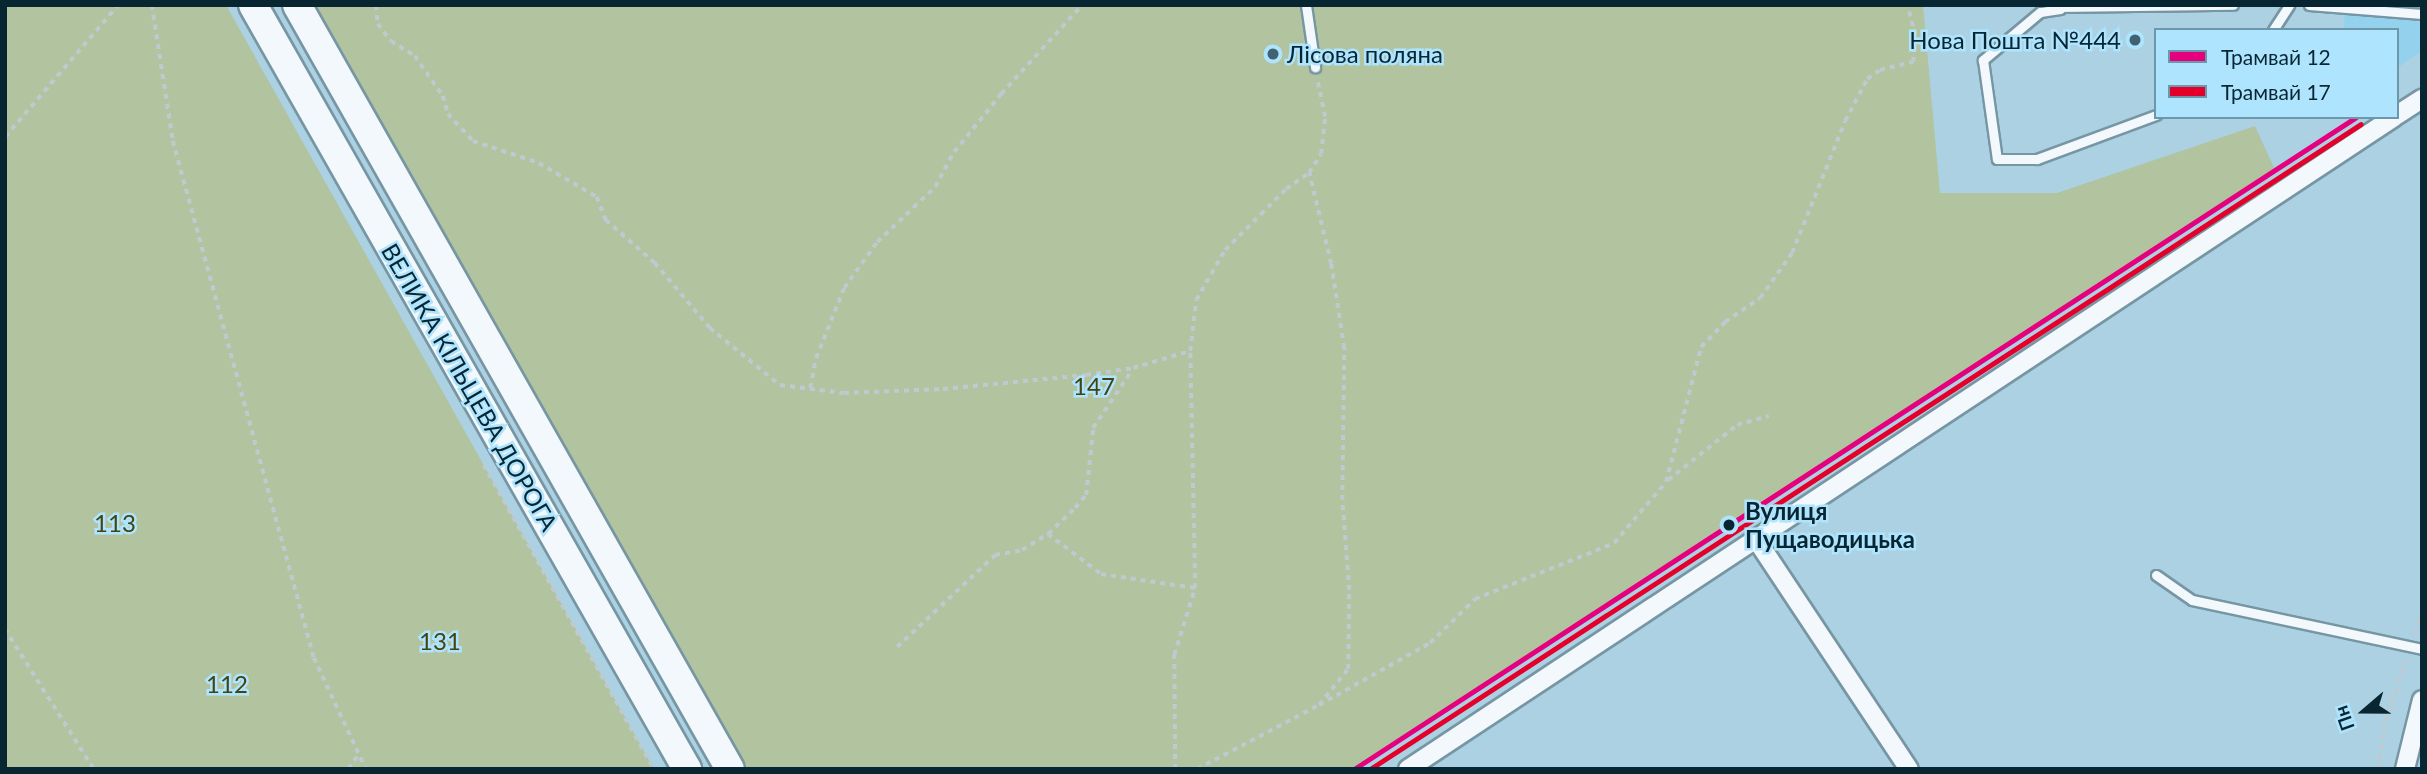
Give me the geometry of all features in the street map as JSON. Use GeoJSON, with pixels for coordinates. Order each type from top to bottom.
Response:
{"type":"FeatureCollection","features":[{"type":"Feature","properties":{"kind":"main road","name":"ВЕЛИКА КІЛЬЦЕВА ДОРОГА"},"geometry":{"type":"LineString","coordinates":[[253,5],[687,769]]}},
{"type":"Feature","properties":{"kind":"main road","name":"ВЕЛИКА КІЛЬЦЕВА ДОРОГА"},"geometry":{"type":"LineString","coordinates":[[297,5],[730,769]]}},
{"type":"Feature","properties":{"kind":"street"},"geometry":{"type":"LineString","coordinates":[[2399,114],[2422,99]]}},
{"type":"Feature","properties":{"kind":"street"},"geometry":{"type":"LineString","coordinates":[[1408,769],[2391,119]]}},
{"type":"Feature","properties":{"kind":"street"},"geometry":{"type":"LineString","coordinates":[[1756,538],[1909,769]]}},
{"type":"Feature","properties":{"kind":"street"},"geometry":{"type":"LineString","coordinates":[[2405,769],[2422,700]]}},
{"type":"Feature","properties":{"kind":"lane"},"geometry":{"type":"LineString","coordinates":[[1306,5],[1315,67]]}},
{"type":"Feature","properties":{"kind":"lane"},"geometry":{"type":"LineString","coordinates":[[2154,117],[2038,159],[1997,159],[1983,60],[2040,12],[2059,7],[2233,5]]}},
{"type":"Feature","properties":{"kind":"lane"},"geometry":{"type":"LineString","coordinates":[[2274,28],[2289,5]]}},
{"type":"Feature","properties":{"kind":"lane"},"geometry":{"type":"LineString","coordinates":[[2309,5],[2422,13]]}},
{"type":"Feature","properties":{"kind":"lane"},"geometry":{"type":"LineString","coordinates":[[2156,575],[2192,600],[2422,649]]}},
{"type":"Feature","properties":{"kind":"path"},"geometry":{"type":"LineString","coordinates":[[5,137],[118,5]]}},
{"type":"Feature","properties":{"kind":"path"},"geometry":{"type":"LineString","coordinates":[[152,5],[173,141],[314,658],[366,769]]}},
{"type":"Feature","properties":{"kind":"path"},"geometry":{"type":"LineString","coordinates":[[376,5],[378,24],[391,41],[415,56],[443,96],[448,114],[473,141],[539,163],[576,181],[597,197],[606,220],[655,263],[730,349],[780,385],[844,393],[943,389],[1133,368],[1189,351]]}},
{"type":"Feature","properties":{"kind":"path"},"geometry":{"type":"LineString","coordinates":[[810,389],[816,358],[844,288],[877,242],[935,187],[954,152],[1000,94],[1082,5]]}},
{"type":"Feature","properties":{"kind":"path"},"geometry":{"type":"LineString","coordinates":[[1666,482],[1701,347],[1725,322],[1760,298],[1792,253],[1844,121],[1867,79],[1880,70],[1913,62],[1915,36],[1907,5]]}},
{"type":"Feature","properties":{"kind":"path"},"geometry":{"type":"LineString","coordinates":[[1174,769],[1174,655],[1195,588],[1189,351],[1196,300],[1225,250],[1286,189],[1309,173],[1321,154],[1325,117],[1315,67]]}},
{"type":"Feature","properties":{"kind":"path"},"geometry":{"type":"LineString","coordinates":[[1309,173],[1331,264],[1344,348],[1342,500],[1349,590],[1348,669],[1320,705]]}},
{"type":"Feature","properties":{"kind":"path"},"geometry":{"type":"LineString","coordinates":[[897,647],[995,555],[1022,550],[1048,534],[1086,495],[1093,428],[1133,368]]}},
{"type":"Feature","properties":{"kind":"path"},"geometry":{"type":"LineString","coordinates":[[1197,769],[1320,705],[1430,643],[1475,599],[1614,543],[1666,482],[1737,425],[1769,416]]}},
{"type":"Feature","properties":{"kind":"path"},"geometry":{"type":"LineString","coordinates":[[1048,534],[1101,574],[1195,588]]}},
{"type":"Feature","properties":{"kind":"path"},"geometry":{"type":"LineString","coordinates":[[2378,769],[2385,721],[2422,612]]}},
{"type":"Feature","properties":{"kind":"path"},"geometry":{"type":"LineString","coordinates":[[5,629],[94,769]]}},
{"type":"Feature","properties":{"kind":"path"},"geometry":{"type":"LineString","coordinates":[[348,769],[359,754]]}},
{"type":"Feature","properties":{"kind":"shaded area"},"geometry":{"type":"Polygon","coordinates":[[[2345,5],[2422,5],[2422,51],[2399,67],[2399,28],[2344,28],[2345,5]]]}},
{"type":"Feature","properties":{"kind":"green space","name":"131"},"geometry":{"type":"Polygon","coordinates":[[[5,5],[226,5],[654,769],[5,769],[5,5]]]}},
{"type":"Feature","properties":{"kind":"green space","name":"147"},"geometry":{"type":"Polygon","coordinates":[[[297,5],[1923,5],[1940,193],[2057,193],[2255,126],[2275,170],[1354,769],[730,769],[297,5]]]}},
{"type":"Feature","properties":{"kind":"tram line","name":"12"},"geometry":{"type":"LineString","coordinates":[[1354,769],[2353,119]]}},
{"type":"Feature","properties":{"kind":"tram line","name":"17"},"geometry":{"type":"LineString","coordinates":[[1370,769],[2361,124]]}},
{"type":"Feature","properties":{"kind":"place","name":"Нова Пошта №444"},"geometry":{"type":"Point","coordinates":[2135,40]}},
{"type":"Feature","properties":{"kind":"place","name":"Лісова поляна"},"geometry":{"type":"Point","coordinates":[1273,54]}},
{"type":"Feature","properties":{"kind":"place","name":"Вулиця Пущаводицька"},"geometry":{"type":"Point","coordinates":[1729,525]}},
{"type":"Feature","properties":{"kind":"park label","name":"113"},"geometry":{"type":"Point","coordinates":[115,523]}},
{"type":"Feature","properties":{"kind":"park label","name":"112"},"geometry":{"type":"Point","coordinates":[227,684]}}]}
